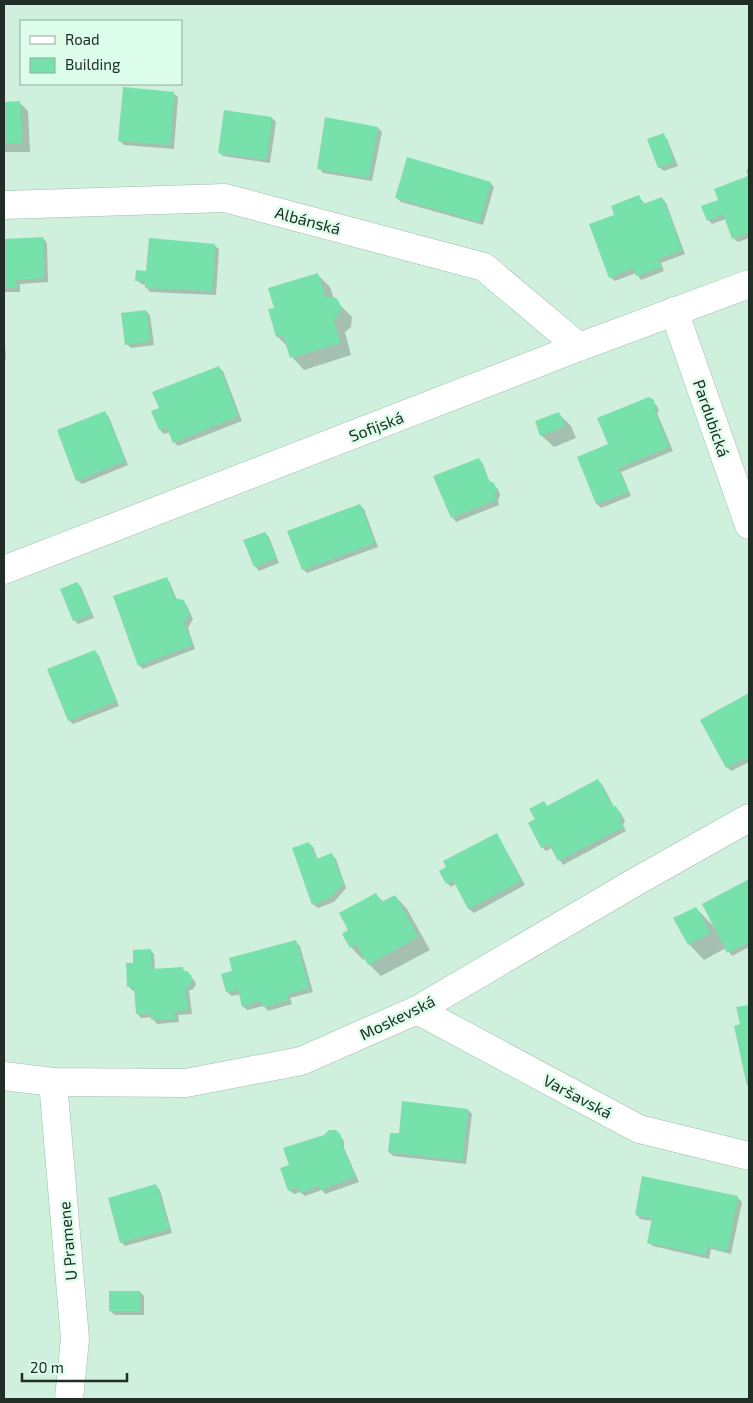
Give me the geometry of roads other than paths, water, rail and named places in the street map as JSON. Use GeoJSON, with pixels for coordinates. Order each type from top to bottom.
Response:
{"type":"FeatureCollection","features":[{"type":"Feature","properties":{"kind":"street","name":"Albánská"},"geometry":{"type":"LineString","coordinates":[[4,205],[225,198],[484,268],[579,347]]}},
{"type":"Feature","properties":{"kind":"street","name":"Sofijská"},"geometry":{"type":"LineString","coordinates":[[4,570],[579,347],[749,284]]}},
{"type":"Feature","properties":{"kind":"street","name":"Pardubická"},"geometry":{"type":"LineString","coordinates":[[674,312],[749,524]]}},
{"type":"Feature","properties":{"kind":"street","name":"Moskevská"},"geometry":{"type":"LineString","coordinates":[[4,1076],[52,1082],[186,1084],[302,1062],[417,1010],[637,881],[749,818]]}},
{"type":"Feature","properties":{"kind":"street","name":"Varšavská"},"geometry":{"type":"LineString","coordinates":[[417,1010],[639,1129],[749,1156]]}},
{"type":"Feature","properties":{"kind":"street","name":"U Pramene"},"geometry":{"type":"LineString","coordinates":[[52,1082],[76,1339],[69,1399]]}}]}
